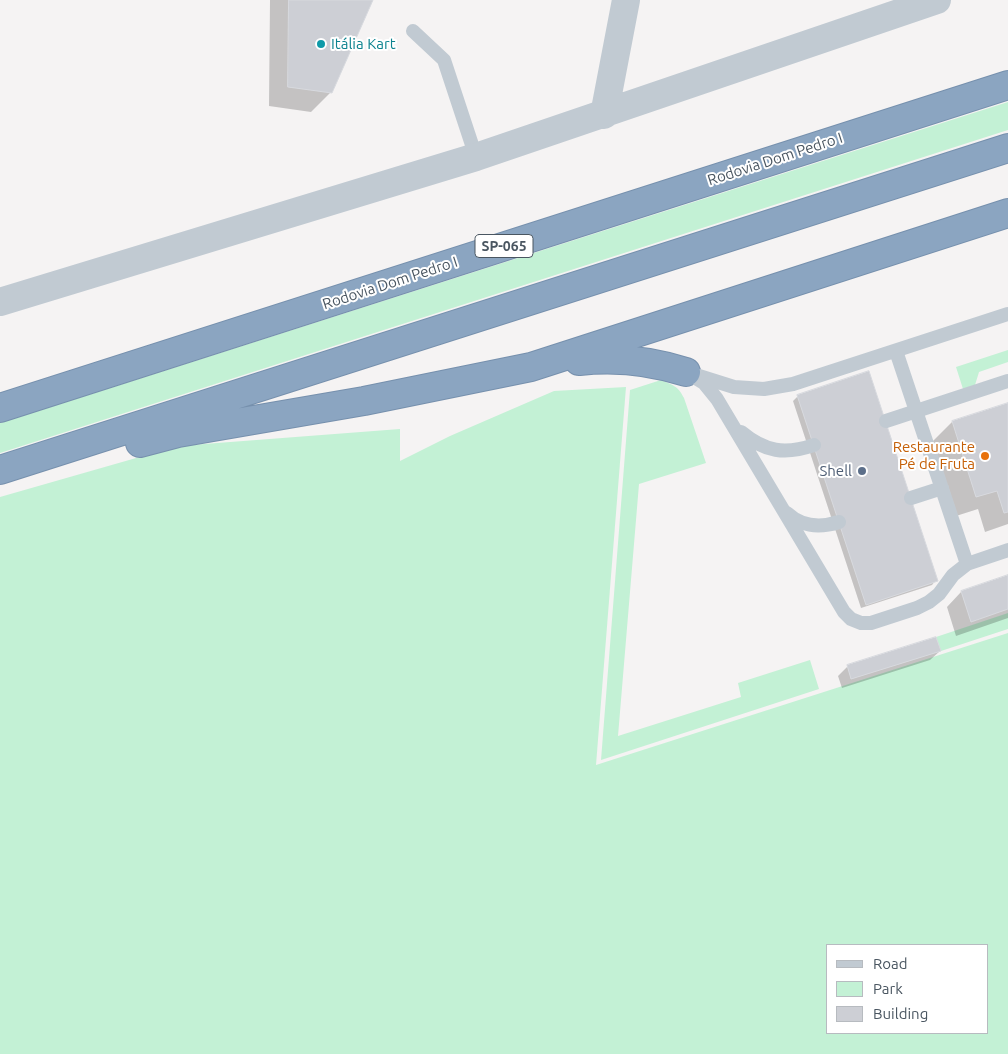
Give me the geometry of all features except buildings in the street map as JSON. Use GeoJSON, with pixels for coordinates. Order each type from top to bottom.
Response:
{"type":"FeatureCollection","features":[{"type":"Feature","properties":{"kind":"highway","name":"Rodovia Dom Pedro I"},"geometry":{"type":"LineString","coordinates":[[0,408],[1008,85]]}},
{"type":"Feature","properties":{"kind":"highway"},"geometry":{"type":"LineString","coordinates":[[0,470],[1008,148]]}},
{"type":"Feature","properties":{"kind":"highway"},"geometry":{"type":"LineString","coordinates":[[531,367],[1008,214]]}},
{"type":"Feature","properties":{"kind":"highway"},"geometry":{"type":"LineString","coordinates":[[0,478],[178,433],[364,401],[531,367],[587,360],[626,360],[668,366],[686,372]]}},
{"type":"Feature","properties":{"kind":"street"},"geometry":{"type":"LineString","coordinates":[[604,115],[626,0]]}},
{"type":"Feature","properties":{"kind":"street"},"geometry":{"type":"LineString","coordinates":[[0,302],[476,157],[604,115],[937,0]]}},
{"type":"Feature","properties":{"kind":"lane"},"geometry":{"type":"LineString","coordinates":[[413,31],[444,60],[476,157]]}},
{"type":"Feature","properties":{"kind":"lane"},"geometry":{"type":"LineString","coordinates":[[686,372],[734,387],[764,389],[793,384],[1008,314]]}},
{"type":"Feature","properties":{"kind":"lane"},"geometry":{"type":"LineString","coordinates":[[896,351],[967,564]]}},
{"type":"Feature","properties":{"kind":"lane"},"geometry":{"type":"LineString","coordinates":[[686,372],[704,383],[718,399],[844,612],[851,619],[861,623],[871,623],[917,608],[939,594],[953,575],[967,564],[1008,550]]}},
{"type":"Feature","properties":{"kind":"lane"},"geometry":{"type":"LineString","coordinates":[[886,421],[1008,381]]}},
{"type":"Feature","properties":{"kind":"lane"},"geometry":{"type":"LineString","coordinates":[[734,427],[751,441],[766,448],[783,451],[800,450],[814,445]]}},
{"type":"Feature","properties":{"kind":"lane"},"geometry":{"type":"LineString","coordinates":[[911,498],[942,488]]}},
{"type":"Feature","properties":{"kind":"lane"},"geometry":{"type":"LineString","coordinates":[[782,507],[792,517],[804,524],[816,526],[839,522]]}},
{"type":"Feature","properties":{"kind":"green space"},"geometry":{"type":"Polygon","coordinates":[[[1008,102],[1008,130],[0,453],[0,423],[1008,102]]]}},
{"type":"Feature","properties":{"kind":"green space"},"geometry":{"type":"Polygon","coordinates":[[[1008,350],[1008,362],[979,372],[975,385],[963,389],[956,367],[1008,350]]]}},
{"type":"Feature","properties":{"kind":"green space"},"geometry":{"type":"Polygon","coordinates":[[[661,380],[675,386],[684,398],[706,463],[639,484],[618,736],[741,697],[738,683],[810,660],[819,689],[601,760],[630,390],[661,380]]]}},
{"type":"Feature","properties":{"kind":"green space"},"geometry":{"type":"Polygon","coordinates":[[[626,387],[596,765],[1008,633],[1008,1054],[0,1054],[0,497],[178,446],[400,429],[400,461],[450,436],[554,391],[626,387]]]}},
{"type":"Feature","properties":{"kind":"green space"},"geometry":{"type":"Polygon","coordinates":[[[1008,613],[1008,629],[941,651],[936,637],[1008,613]]]}},
{"type":"Feature","properties":{"kind":"place","name":"Itália Kart"},"geometry":{"type":"Point","coordinates":[321,44]}},
{"type":"Feature","properties":{"kind":"place","name":"Restaurante Pé de Fruta"},"geometry":{"type":"Point","coordinates":[985,456]}},
{"type":"Feature","properties":{"kind":"place","name":"Shell"},"geometry":{"type":"Point","coordinates":[862,471]}}]}
